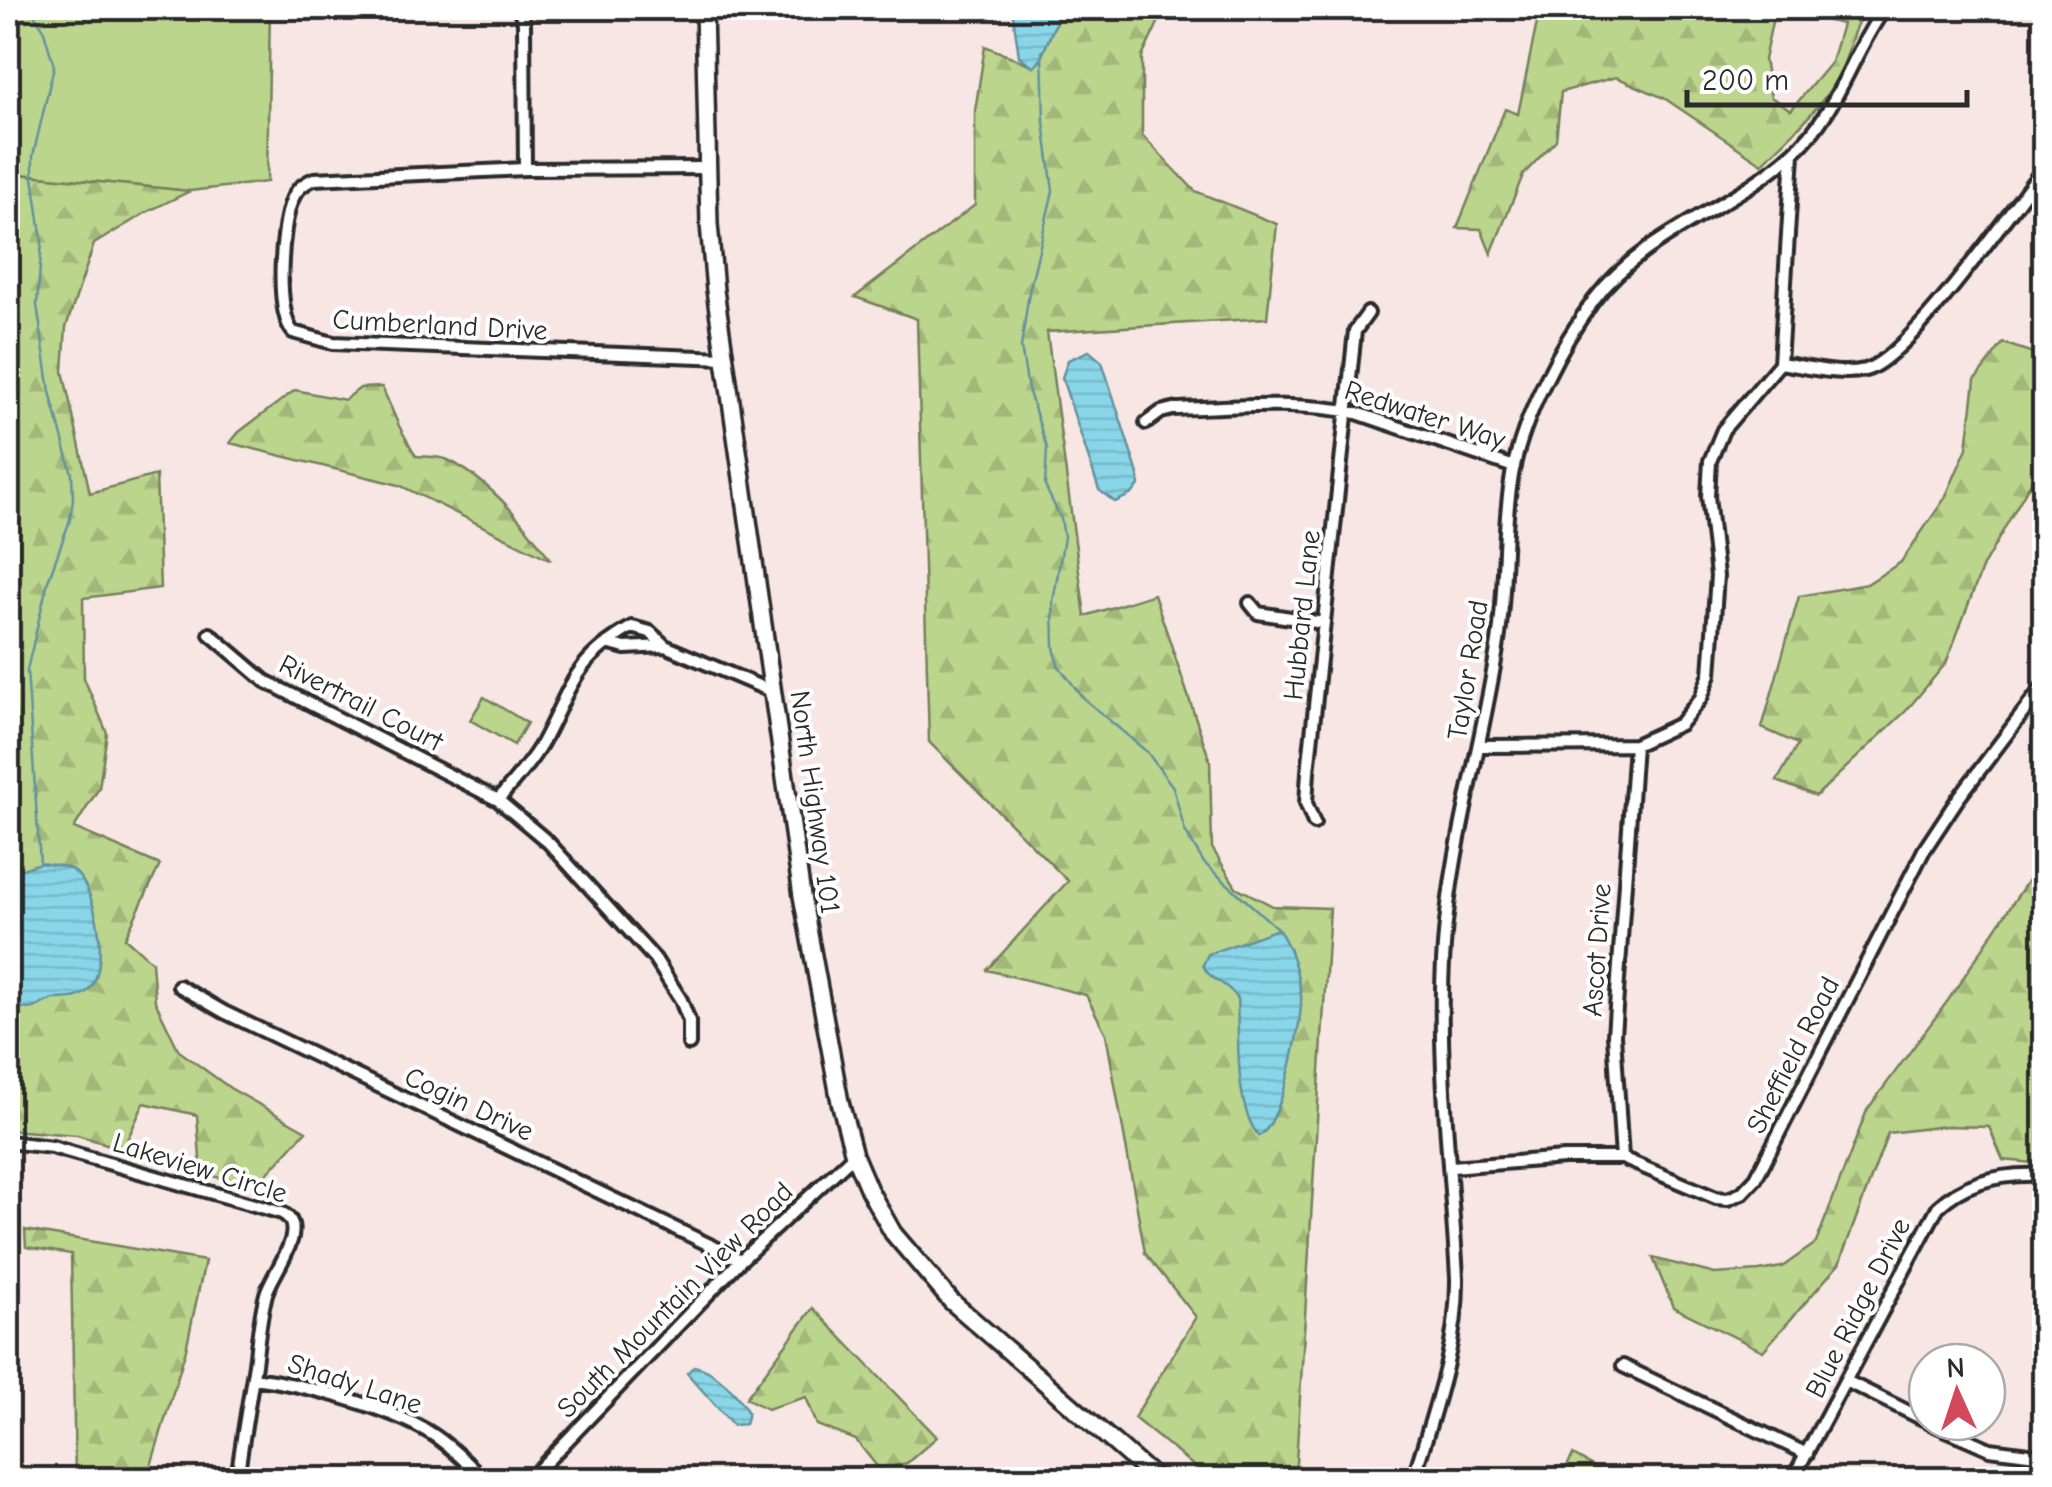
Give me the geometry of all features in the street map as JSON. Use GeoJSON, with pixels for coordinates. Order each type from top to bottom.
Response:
{"type":"FeatureCollection","features":[{"type":"Feature","properties":{"kind":"main road","name":"North Highway 101"},"geometry":{"type":"LineString","coordinates":[[704,8],[706,168],[712,261],[802,896],[840,1102],[854,1155],[893,1232],[951,1302],[1157,1480]]}},
{"type":"Feature","properties":{"kind":"street"},"geometry":{"type":"LineString","coordinates":[[519,8],[524,22],[525,170]]}},
{"type":"Feature","properties":{"kind":"street","name":"Taylor Road"},"geometry":{"type":"LineString","coordinates":[[1413,1480],[1454,1330],[1458,1278],[1442,1035],[1444,948],[1452,880],[1500,625],[1514,467],[1526,428],[1580,320],[1612,279],[1659,240],[1792,154],[1832,105],[1885,8]]}},
{"type":"Feature","properties":{"kind":"street"},"geometry":{"type":"LineString","coordinates":[[1480,746],[1634,745],[1680,724],[1706,688],[1717,576],[1708,496],[1710,461],[1723,430],[1780,363],[1792,154]]}},
{"type":"Feature","properties":{"kind":"street","name":"Cumberland Drive"},"geometry":{"type":"LineString","coordinates":[[706,168],[332,176],[306,182],[293,198],[286,230],[283,305],[287,324],[305,338],[354,345],[726,358]]}},
{"type":"Feature","properties":{"kind":"street"},"geometry":{"type":"LineString","coordinates":[[1780,363],[1854,372],[1888,359],[1915,332],[2044,168]]}},
{"type":"Feature","properties":{"kind":"street","name":"Hubbard Lane"},"geometry":{"type":"LineString","coordinates":[[1314,823],[1306,803],[1346,411],[1356,330],[1368,313]]}},
{"type":"Feature","properties":{"kind":"street","name":"Redwater Way"},"geometry":{"type":"LineString","coordinates":[[1146,423],[1161,412],[1174,409],[1286,405],[1346,411],[1514,467]]}},
{"type":"Feature","properties":{"kind":"street"},"geometry":{"type":"LineString","coordinates":[[1250,604],[1258,612],[1324,623]]}},
{"type":"Feature","properties":{"kind":"street"},"geometry":{"type":"LineString","coordinates":[[498,800],[541,746],[580,666],[595,650],[632,627],[650,632],[665,646],[774,693]]}},
{"type":"Feature","properties":{"kind":"street","name":"Rivertrail Court"},"geometry":{"type":"LineString","coordinates":[[210,634],[265,682],[498,800],[548,842],[655,958],[690,1021],[689,1044]]}},
{"type":"Feature","properties":{"kind":"street"},"geometry":{"type":"LineString","coordinates":[[607,642],[625,648],[665,646]]}},
{"type":"Feature","properties":{"kind":"street","name":"Sheffield Road"},"geometry":{"type":"LineString","coordinates":[[1452,1167],[1564,1158],[1622,1158],[1716,1198],[1732,1198],[1751,1185],[1924,850],[2044,685]]}},
{"type":"Feature","properties":{"kind":"street","name":"Ascot Drive"},"geometry":{"type":"LineString","coordinates":[[1622,1158],[1614,1036],[1634,745]]}},
{"type":"Feature","properties":{"kind":"street","name":"Cogin Drive"},"geometry":{"type":"LineString","coordinates":[[179,986],[224,1012],[741,1260]]}},
{"type":"Feature","properties":{"kind":"street","name":"Lakeview Circle"},"geometry":{"type":"LineString","coordinates":[[8,1142],[52,1147],[289,1216],[294,1229],[266,1291],[237,1480]]}},
{"type":"Feature","properties":{"kind":"street","name":"South Mountain View Road"},"geometry":{"type":"LineString","coordinates":[[529,1480],[741,1260],[854,1155]]}},
{"type":"Feature","properties":{"kind":"street","name":"Blue Ridge Drive"},"geometry":{"type":"LineString","coordinates":[[1792,1480],[1938,1207],[1953,1195],[1986,1180],[2012,1174],[2044,1175]]}},
{"type":"Feature","properties":{"kind":"street"},"geometry":{"type":"LineString","coordinates":[[1623,1366],[1806,1454]]}},
{"type":"Feature","properties":{"kind":"street","name":"Shady Lane"},"geometry":{"type":"LineString","coordinates":[[253,1378],[392,1414],[442,1441],[485,1480]]}},
{"type":"Feature","properties":{"kind":"street"},"geometry":{"type":"LineString","coordinates":[[1846,1381],[1907,1412]]}},
{"type":"Feature","properties":{"kind":"street"},"geometry":{"type":"LineString","coordinates":[[1974,1442],[1990,1449],[2044,1456]]}},
{"type":"Feature","properties":{"kind":"green space"},"geometry":{"type":"Polygon","coordinates":[[[8,8],[270,8],[267,182],[190,191],[8,173],[8,8]]]}},
{"type":"Feature","properties":{"kind":"green space"},"geometry":{"type":"Polygon","coordinates":[[[1062,8],[1165,8],[1142,57],[1142,135],[1195,191],[1277,224],[1267,318],[1047,332],[1085,616],[1154,594],[1210,761],[1212,848],[1236,887],[1273,906],[1330,908],[1295,1479],[1210,1479],[1134,1418],[1196,1317],[1145,1253],[1106,1034],[1086,995],[987,970],[1068,881],[929,742],[917,319],[855,297],[975,205],[975,111],[985,46],[1034,66],[1062,8]]]}},
{"type":"Feature","properties":{"kind":"green space"},"geometry":{"type":"Polygon","coordinates":[[[1540,8],[1775,8],[1764,60],[1771,97],[1791,110],[1831,62],[1842,24],[1821,19],[1816,8],[1866,8],[1828,93],[1762,164],[1664,98],[1616,77],[1561,92],[1556,140],[1523,175],[1491,254],[1481,229],[1457,228],[1505,109],[1518,114],[1540,8]]]}},
{"type":"Feature","properties":{"kind":"green space"},"geometry":{"type":"Polygon","coordinates":[[[8,173],[190,191],[94,244],[66,327],[63,371],[90,493],[156,475],[160,588],[83,598],[84,678],[107,733],[99,788],[74,828],[160,865],[125,938],[152,962],[155,1001],[179,1051],[230,1088],[306,1131],[257,1185],[201,1174],[197,1115],[144,1103],[123,1149],[77,1135],[8,1130],[8,173]]]}},
{"type":"Feature","properties":{"kind":"green space"},"geometry":{"type":"Polygon","coordinates":[[[2044,335],[2044,459],[1983,566],[1946,663],[1906,711],[1816,796],[1777,781],[1798,744],[1762,728],[1799,596],[1867,584],[1901,562],[1945,498],[1967,448],[1975,380],[2003,343],[2033,353],[2044,335]]]}},
{"type":"Feature","properties":{"kind":"green space"},"geometry":{"type":"Polygon","coordinates":[[[382,387],[416,456],[437,457],[463,468],[518,518],[551,560],[399,485],[230,443],[295,390],[345,400],[360,388],[382,387]]]}},
{"type":"Feature","properties":{"kind":"green space"},"geometry":{"type":"Polygon","coordinates":[[[484,697],[527,723],[514,745],[470,720],[484,697]]]}},
{"type":"Feature","properties":{"kind":"green space"},"geometry":{"type":"Polygon","coordinates":[[[2044,856],[2044,1164],[2003,1160],[1989,1127],[1946,1126],[1888,1133],[1839,1264],[1763,1351],[1673,1307],[1653,1258],[1715,1274],[1759,1271],[1782,1267],[1816,1243],[1867,1110],[1949,999],[2044,856]]]}},
{"type":"Feature","properties":{"kind":"green space"},"geometry":{"type":"Polygon","coordinates":[[[25,1230],[205,1261],[186,1349],[147,1479],[75,1479],[71,1254],[26,1247],[25,1230]]]}},
{"type":"Feature","properties":{"kind":"green space"},"geometry":{"type":"Polygon","coordinates":[[[813,1308],[937,1437],[907,1463],[879,1469],[856,1440],[817,1425],[806,1397],[767,1409],[746,1398],[813,1308]]]}},
{"type":"Feature","properties":{"kind":"green space"},"geometry":{"type":"Polygon","coordinates":[[[1573,1455],[1616,1479],[1560,1479],[1573,1455]]]}},
{"type":"Feature","properties":{"kind":"water"},"geometry":{"type":"Polygon","coordinates":[[[1012,8],[1062,8],[1034,67],[1019,56],[1012,8]]]}},
{"type":"Feature","properties":{"kind":"water"},"geometry":{"type":"Polygon","coordinates":[[[1089,351],[1102,362],[1138,474],[1139,485],[1132,494],[1115,502],[1099,490],[1062,378],[1068,360],[1089,351]]]}},
{"type":"Feature","properties":{"kind":"water"},"geometry":{"type":"Polygon","coordinates":[[[40,863],[69,869],[84,884],[96,916],[100,953],[93,983],[85,993],[25,1009],[19,1007],[13,985],[18,918],[8,880],[16,871],[40,863]]]}},
{"type":"Feature","properties":{"kind":"water"},"geometry":{"type":"Polygon","coordinates":[[[1278,929],[1296,969],[1301,1008],[1283,1093],[1276,1113],[1259,1136],[1245,1108],[1242,1090],[1237,998],[1203,965],[1208,954],[1278,929]]]}},
{"type":"Feature","properties":{"kind":"water"},"geometry":{"type":"Polygon","coordinates":[[[694,1366],[717,1377],[732,1391],[748,1413],[745,1424],[733,1425],[687,1373],[694,1366]]]}},
{"type":"Feature","properties":{"kind":"waterway"},"geometry":{"type":"LineString","coordinates":[[30,8],[43,28],[54,66],[33,156],[42,241],[37,305],[50,392],[72,474],[73,499],[27,670],[40,863]]}},
{"type":"Feature","properties":{"kind":"waterway"},"geometry":{"type":"LineString","coordinates":[[1042,51],[1044,122],[1053,191],[1029,292],[1021,347],[1028,389],[1047,448],[1045,486],[1061,519],[1064,537],[1053,602],[1058,665],[1083,698],[1147,752],[1173,787],[1185,831],[1204,863],[1278,929]]}}]}
